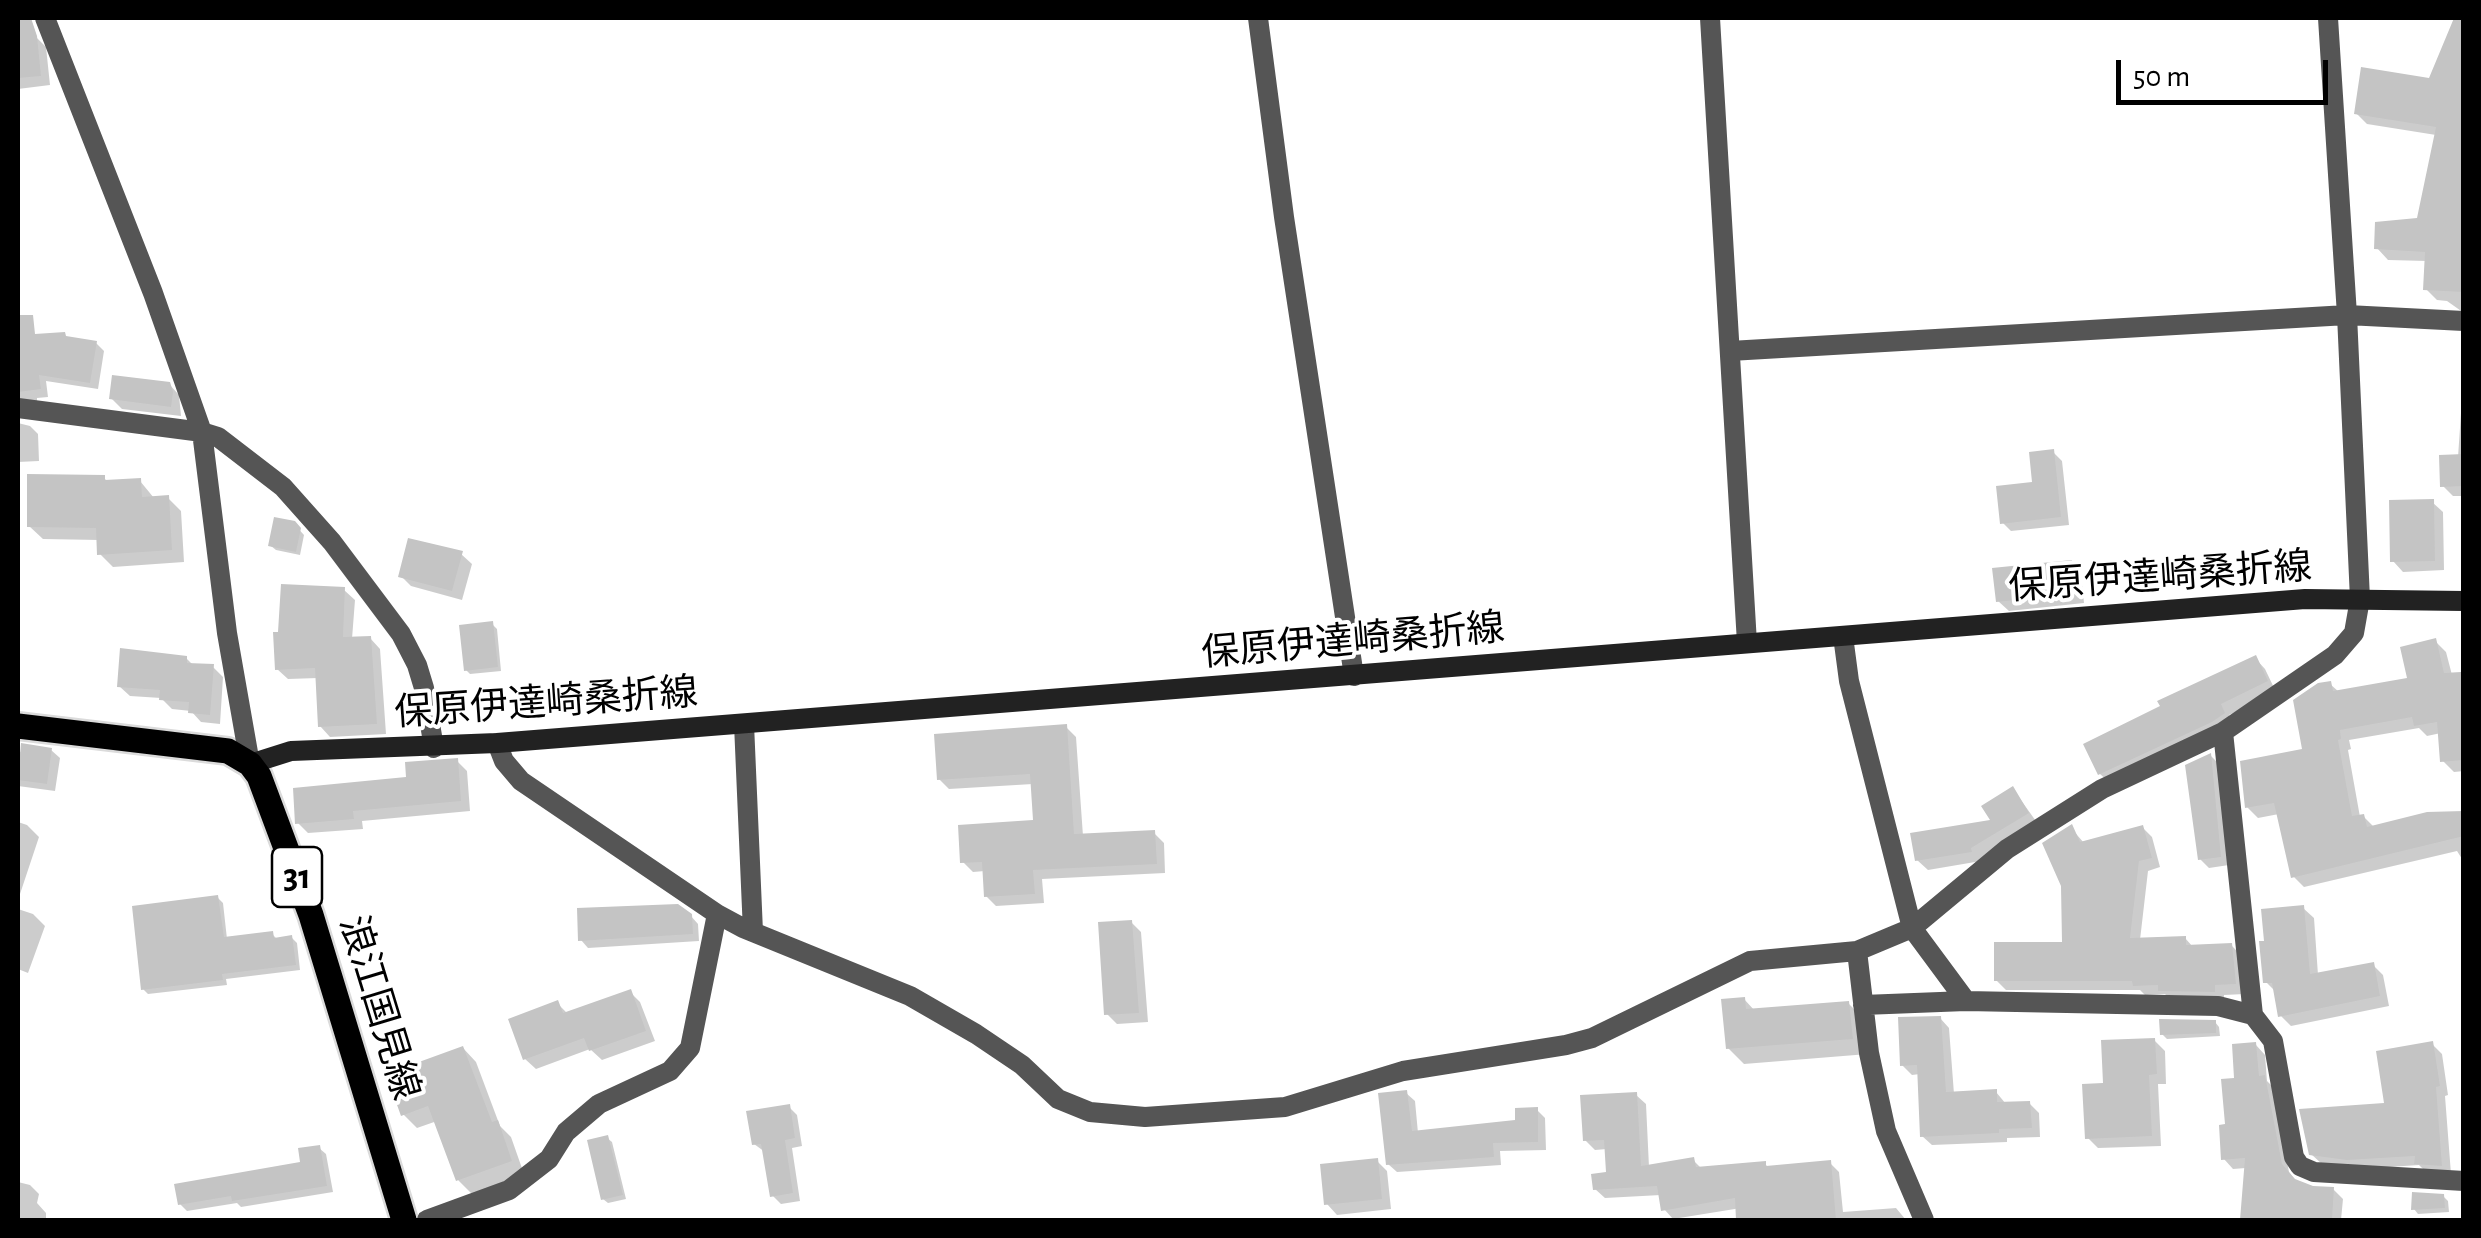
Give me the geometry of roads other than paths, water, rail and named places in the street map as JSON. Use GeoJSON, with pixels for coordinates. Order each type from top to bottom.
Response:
{"type":"FeatureCollection","features":[{"type":"Feature","properties":{"kind":"main road","name":"保原伊達崎桑折線"},"geometry":{"type":"LineString","coordinates":[[250,764],[291,751],[434,748],[2305,599],[2464,601]]}},
{"type":"Feature","properties":{"kind":"main road"},"geometry":{"type":"LineString","coordinates":[[18,726],[228,751],[250,764]]}},
{"type":"Feature","properties":{"kind":"main road","name":"浪江国見線"},"geometry":{"type":"LineString","coordinates":[[250,764],[259,776],[311,914],[404,1220]]}},
{"type":"Feature","properties":{"kind":"street"},"geometry":{"type":"LineString","coordinates":[[46,18],[202,432],[227,633],[250,764]]}},
{"type":"Feature","properties":{"kind":"street"},"geometry":{"type":"LineString","coordinates":[[1258,18],[1354,676]]}},
{"type":"Feature","properties":{"kind":"street"},"geometry":{"type":"LineString","coordinates":[[1710,18],[1747,643]]}},
{"type":"Feature","properties":{"kind":"street"},"geometry":{"type":"LineString","coordinates":[[496,743],[504,761],[521,780],[717,914],[910,996],[1022,1065],[1058,1099],[1090,1112],[1144,1116],[1285,1108],[1403,1072],[1566,1046],[1614,1030],[1717,974],[1750,961],[1857,951],[1912,928],[2007,849],[2102,789],[2224,732],[2350,641],[2360,598],[2348,315],[2328,18]]}},
{"type":"Feature","properties":{"kind":"street"},"geometry":{"type":"LineString","coordinates":[[1730,351],[2348,315],[2464,321]]}},
{"type":"Feature","properties":{"kind":"street"},"geometry":{"type":"LineString","coordinates":[[18,408],[202,432],[218,437],[284,487],[401,634],[417,665],[434,748]]}},
{"type":"Feature","properties":{"kind":"street"},"geometry":{"type":"LineString","coordinates":[[1843,636],[1850,681],[1912,928],[1966,1001]]}},
{"type":"Feature","properties":{"kind":"street"},"geometry":{"type":"LineString","coordinates":[[744,724],[753,932]]}},
{"type":"Feature","properties":{"kind":"street"},"geometry":{"type":"LineString","coordinates":[[2224,732],[2253,1015],[2273,1040],[2294,1158],[2300,1166],[2314,1172],[2464,1181]]}},
{"type":"Feature","properties":{"kind":"street"},"geometry":{"type":"LineString","coordinates":[[427,1220],[509,1190],[549,1159],[566,1132],[598,1104],[670,1070],[690,1048],[717,914]]}},
{"type":"Feature","properties":{"kind":"street"},"geometry":{"type":"LineString","coordinates":[[1857,951],[1869,1053],[1886,1131],[1924,1220]]}},
{"type":"Feature","properties":{"kind":"street"},"geometry":{"type":"LineString","coordinates":[[1863,1005],[1966,1001],[2218,1006],[2253,1015]]}}]}
